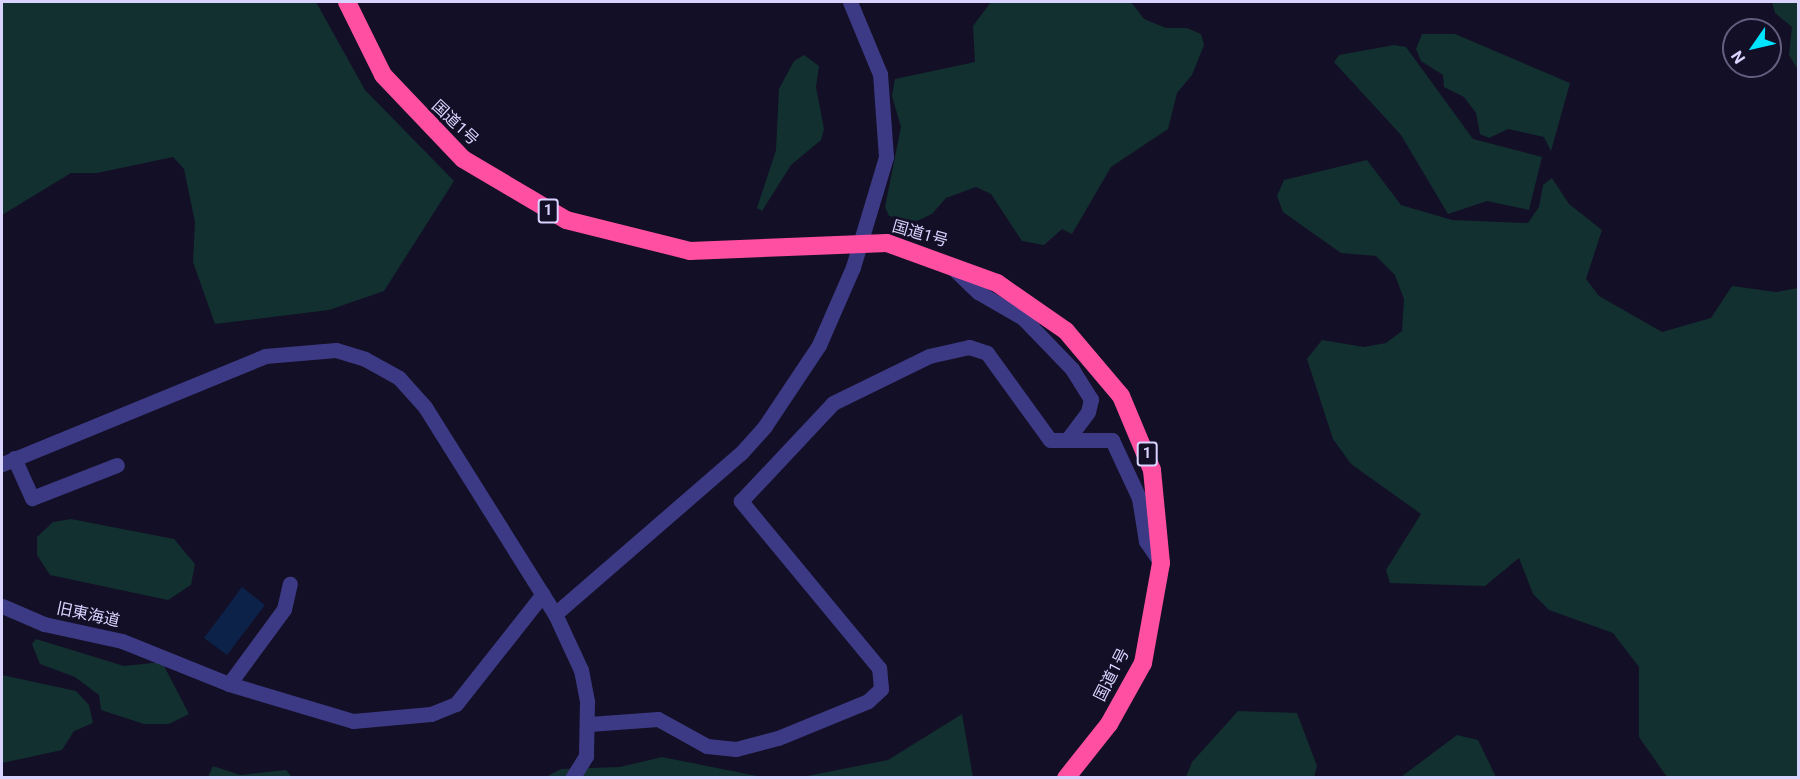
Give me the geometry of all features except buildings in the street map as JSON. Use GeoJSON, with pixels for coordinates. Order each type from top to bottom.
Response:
{"type":"FeatureCollection","features":[{"type":"Feature","properties":{"kind":"highway","name":"国道1号"},"geometry":{"type":"LineString","coordinates":[[347,2],[383,75],[427,126],[500,184],[566,220],[690,251],[887,243],[945,261],[997,283],[1066,331],[1121,396],[1152,470],[1161,563],[1143,663],[1109,724],[1066,777]]}},
{"type":"Feature","properties":{"kind":"street"},"geometry":{"type":"LineString","coordinates":[[555,614],[741,453],[765,426],[819,345],[853,267],[886,157],[880,74],[850,2]]}},
{"type":"Feature","properties":{"kind":"street"},"geometry":{"type":"LineString","coordinates":[[945,261],[978,292],[1023,318],[1072,369],[1091,399],[1088,412],[1068,439]]}},
{"type":"Feature","properties":{"kind":"street"},"geometry":{"type":"LineString","coordinates":[[589,724],[658,719],[707,746],[736,749],[788,734],[867,701],[881,689],[879,668],[741,501],[833,403],[929,356],[969,347],[987,352],[1050,440],[1112,440],[1139,498],[1146,541],[1161,563]]}},
{"type":"Feature","properties":{"kind":"street"},"geometry":{"type":"LineString","coordinates":[[117,465],[32,498],[8,461],[265,356],[336,350],[399,378],[425,406],[543,594],[581,670],[589,724],[586,756],[573,777]]}},
{"type":"Feature","properties":{"kind":"street"},"geometry":{"type":"LineString","coordinates":[[228,684],[284,609],[290,584]]}},
{"type":"Feature","properties":{"kind":"street","name":"旧東海道"},"geometry":{"type":"LineString","coordinates":[[2,606],[44,624],[122,641],[228,684],[347,720],[431,714],[456,704],[469,691],[543,594]]}},
{"type":"Feature","properties":{"kind":"green space"},"geometry":{"type":"Polygon","coordinates":[[[2,2],[316,2],[365,90],[454,181],[384,291],[329,310],[215,324],[193,262],[195,222],[184,169],[173,157],[97,173],[71,173],[2,215],[2,2]]]}},
{"type":"Feature","properties":{"kind":"green space"},"geometry":{"type":"Polygon","coordinates":[[[991,2],[1131,2],[1144,19],[1166,28],[1187,28],[1201,34],[1204,45],[1192,75],[1177,93],[1168,129],[1111,167],[1072,234],[1062,229],[1044,245],[1022,241],[991,194],[976,187],[946,198],[932,214],[917,221],[889,216],[885,207],[901,127],[892,96],[895,79],[975,62],[973,26],[991,2]]]}},
{"type":"Feature","properties":{"kind":"green space"},"geometry":{"type":"Polygon","coordinates":[[[1772,2],[1798,2],[1798,70],[1789,55],[1792,27],[1775,13],[1772,2]]]}},
{"type":"Feature","properties":{"kind":"green space"},"geometry":{"type":"Polygon","coordinates":[[[1422,34],[1455,34],[1570,83],[1551,151],[1544,137],[1508,129],[1489,138],[1480,134],[1476,113],[1464,97],[1444,87],[1443,75],[1421,61],[1416,49],[1422,34]]]}},
{"type":"Feature","properties":{"kind":"green space"},"geometry":{"type":"Polygon","coordinates":[[[1394,45],[1406,47],[1473,139],[1542,157],[1529,210],[1487,201],[1448,214],[1401,135],[1334,62],[1339,55],[1394,45]]]}},
{"type":"Feature","properties":{"kind":"green space"},"geometry":{"type":"Polygon","coordinates":[[[804,55],[819,66],[816,87],[824,129],[821,140],[791,165],[762,211],[757,208],[776,150],[779,89],[794,61],[804,55]]]}},
{"type":"Feature","properties":{"kind":"green space"},"geometry":{"type":"Polygon","coordinates":[[[1367,160],[1401,205],[1452,220],[1528,223],[1539,207],[1543,185],[1552,178],[1569,204],[1602,230],[1586,279],[1599,296],[1662,332],[1711,318],[1732,286],[1776,292],[1798,288],[1798,777],[1667,777],[1639,737],[1639,667],[1613,633],[1549,610],[1533,594],[1519,558],[1485,586],[1390,583],[1386,570],[1421,514],[1351,464],[1333,439],[1307,359],[1322,340],[1364,347],[1386,343],[1402,331],[1404,299],[1395,275],[1376,256],[1341,253],[1283,212],[1277,196],[1284,180],[1367,160]]]}},
{"type":"Feature","properties":{"kind":"green space"},"geometry":{"type":"Polygon","coordinates":[[[71,519],[174,539],[195,564],[191,585],[168,600],[50,575],[37,555],[37,537],[53,522],[71,519]]]}},
{"type":"Feature","properties":{"kind":"green space"},"geometry":{"type":"Polygon","coordinates":[[[36,639],[124,666],[162,662],[189,714],[169,724],[144,724],[101,710],[99,695],[75,677],[40,664],[32,644],[36,639]]]}},
{"type":"Feature","properties":{"kind":"green space"},"geometry":{"type":"Polygon","coordinates":[[[2,675],[76,691],[89,705],[93,723],[74,731],[62,750],[2,763],[2,675]]]}},
{"type":"Feature","properties":{"kind":"green space"},"geometry":{"type":"Polygon","coordinates":[[[1238,711],[1297,713],[1317,766],[1314,777],[1186,777],[1192,762],[1238,711]]]}},
{"type":"Feature","properties":{"kind":"green space"},"geometry":{"type":"Polygon","coordinates":[[[962,714],[973,777],[802,777],[888,760],[962,714]]]}},
{"type":"Feature","properties":{"kind":"green space"},"geometry":{"type":"Polygon","coordinates":[[[1457,735],[1478,740],[1496,777],[1401,777],[1457,735]]]}},
{"type":"Feature","properties":{"kind":"green space"},"geometry":{"type":"Polygon","coordinates":[[[662,757],[762,777],[544,778],[561,769],[620,767],[662,757]]]}},
{"type":"Feature","properties":{"kind":"green space"},"geometry":{"type":"Polygon","coordinates":[[[213,766],[240,775],[286,770],[292,777],[208,777],[213,766]]]}},
{"type":"Feature","properties":{"kind":"water"},"geometry":{"type":"Polygon","coordinates":[[[242,587],[265,605],[227,655],[204,638],[242,587]]]}}]}
